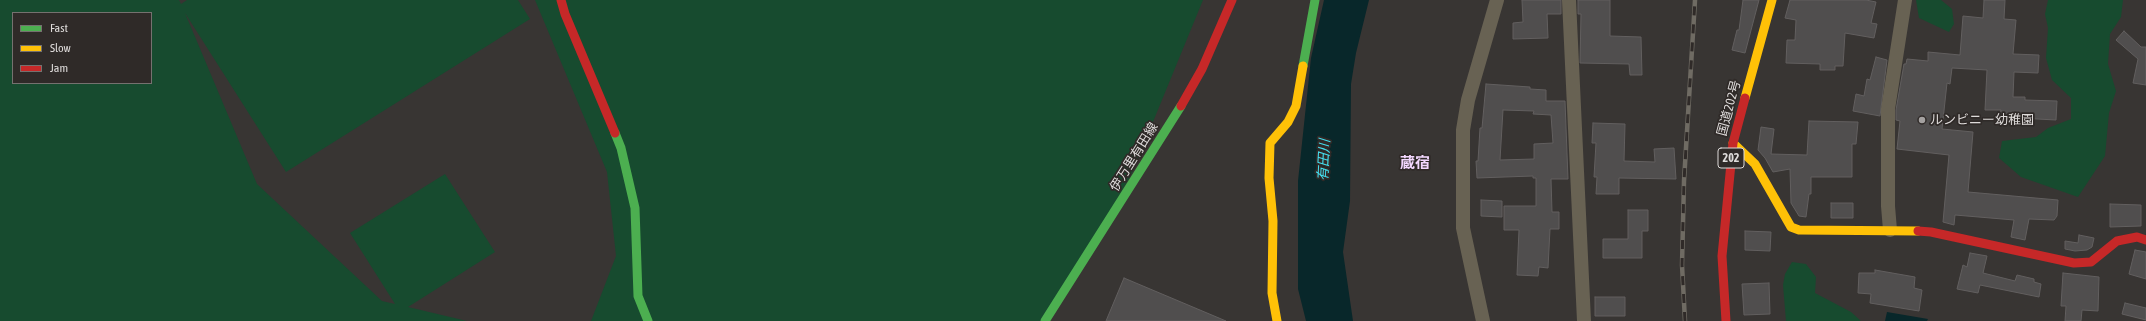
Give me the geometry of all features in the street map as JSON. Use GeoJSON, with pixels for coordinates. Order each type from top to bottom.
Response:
{"type":"FeatureCollection","features":[{"type":"Feature","properties":{"kind":"main road"},"geometry":{"type":"LineString","coordinates":[[561,0],[565,14],[622,148],[635,208],[638,296],[648,321]]}},
{"type":"Feature","properties":{"kind":"main road","name":"伊万里有田線"},"geometry":{"type":"LineString","coordinates":[[1045,321],[1182,105],[1202,68],[1232,0]]}},
{"type":"Feature","properties":{"kind":"main road"},"geometry":{"type":"LineString","coordinates":[[1277,321],[1272,293],[1273,221],[1269,178],[1270,143],[1288,122],[1296,106],[1315,0]]}},
{"type":"Feature","properties":{"kind":"main road","name":"国道202号"},"geometry":{"type":"LineString","coordinates":[[1726,321],[1722,256],[1733,143],[1772,0]]}},
{"type":"Feature","properties":{"kind":"main road"},"geometry":{"type":"LineString","coordinates":[[1733,143],[1755,164],[1791,227],[1798,230],[1890,230],[1931,232],[2074,263],[2091,262],[2102,255],[2117,241],[2137,237],[2146,240]]}},
{"type":"Feature","properties":{"kind":"street"},"geometry":{"type":"LineString","coordinates":[[1483,321],[1462,228],[1463,130],[1468,100],[1497,0]]}},
{"type":"Feature","properties":{"kind":"street"},"geometry":{"type":"LineString","coordinates":[[1569,0],[1584,321]]}},
{"type":"Feature","properties":{"kind":"street"},"geometry":{"type":"LineString","coordinates":[[1890,230],[1888,206],[1888,109],[1905,0]]}},
{"type":"Feature","properties":{"kind":"green space"},"geometry":{"type":"Polygon","coordinates":[[[0,0],[179,0],[181,4],[187,0],[518,0],[530,19],[286,172],[185,13],[257,184],[382,301],[395,304],[350,233],[445,174],[495,252],[408,307],[467,321],[0,321],[0,0]]]}},
{"type":"Feature","properties":{"kind":"green space"},"geometry":{"type":"Polygon","coordinates":[[[535,0],[1203,0],[1132,173],[1048,321],[591,321],[616,256],[607,172],[535,0]]]}},
{"type":"Feature","properties":{"kind":"green space"},"geometry":{"type":"Polygon","coordinates":[[[1916,0],[1941,0],[1952,9],[1954,24],[1949,32],[1919,18],[1916,0]]]}},
{"type":"Feature","properties":{"kind":"green space"},"geometry":{"type":"Polygon","coordinates":[[[2048,0],[2123,0],[2121,17],[2110,34],[2108,64],[2116,91],[2109,113],[2105,156],[2078,197],[2021,177],[1999,158],[2002,141],[2036,137],[2048,128],[2071,119],[2071,98],[2052,80],[2046,58],[2048,28],[2045,14],[2048,0]]]}},
{"type":"Feature","properties":{"kind":"green space"},"geometry":{"type":"Polygon","coordinates":[[[1792,262],[1806,264],[1816,277],[1815,293],[1851,312],[1861,321],[1786,321],[1783,285],[1785,274],[1792,262]]]}},
{"type":"Feature","properties":{"kind":"water","name":"有田川"},"geometry":{"type":"Polygon","coordinates":[[[1324,0],[1369,0],[1356,53],[1351,84],[1350,201],[1343,252],[1353,321],[1306,321],[1298,289],[1298,181],[1311,58],[1324,0]]]}},
{"type":"Feature","properties":{"kind":"water"},"geometry":{"type":"Polygon","coordinates":[[[1887,312],[1928,319],[1927,321],[1885,321],[1887,312]]]}},
{"type":"Feature","properties":{"kind":"building"},"geometry":{"type":"Polygon","coordinates":[[[1522,0],[1561,0],[1561,14],[1547,14],[1548,38],[1513,39],[1513,23],[1523,22],[1522,0]]]}},
{"type":"Feature","properties":{"kind":"building"},"geometry":{"type":"Polygon","coordinates":[[[1578,0],[1610,0],[1610,36],[1641,37],[1642,75],[1630,75],[1629,64],[1580,63],[1581,14],[1578,14],[1578,0]]]}},
{"type":"Feature","properties":{"kind":"building"},"geometry":{"type":"Polygon","coordinates":[[[1743,0],[1759,0],[1745,53],[1732,50],[1737,30],[1739,30],[1743,0]]]}},
{"type":"Feature","properties":{"kind":"building"},"geometry":{"type":"Polygon","coordinates":[[[1790,0],[1866,0],[1876,2],[1871,23],[1877,24],[1874,38],[1845,33],[1843,66],[1835,66],[1835,70],[1820,70],[1820,64],[1786,63],[1787,40],[1795,40],[1796,20],[1785,18],[1790,0]]]}},
{"type":"Feature","properties":{"kind":"building"},"geometry":{"type":"Polygon","coordinates":[[[1984,0],[2005,0],[2004,19],[2016,20],[2013,54],[2039,55],[2038,73],[2014,72],[2013,97],[2025,97],[2025,100],[2057,101],[2056,120],[2000,117],[2001,110],[1985,110],[1987,70],[1952,68],[1950,84],[1947,83],[1942,129],[1973,132],[1968,192],[2058,200],[2057,216],[2054,220],[2029,219],[2025,240],[2011,237],[2014,220],[1955,215],[1954,225],[1943,222],[1949,155],[1897,149],[1900,121],[1896,120],[1896,110],[1904,64],[1906,64],[1907,59],[1928,61],[1928,52],[1960,55],[1963,16],[1983,18],[1984,0]]]}},
{"type":"Feature","properties":{"kind":"building"},"geometry":{"type":"Polygon","coordinates":[[[2124,31],[2141,47],[2146,47],[2146,85],[2133,83],[2138,59],[2116,40],[2124,31]]]}},
{"type":"Feature","properties":{"kind":"building"},"geometry":{"type":"Polygon","coordinates":[[[1876,57],[1887,60],[1880,116],[1853,111],[1856,94],[1864,96],[1867,79],[1870,80],[1876,57]]]}},
{"type":"Feature","properties":{"kind":"building"},"geometry":{"type":"Polygon","coordinates":[[[1486,84],[1530,87],[1530,89],[1546,90],[1546,101],[1565,101],[1568,179],[1551,179],[1552,212],[1559,212],[1559,229],[1550,229],[1548,268],[1539,267],[1538,276],[1517,275],[1519,230],[1504,230],[1504,206],[1536,206],[1536,178],[1533,178],[1533,176],[1477,178],[1476,161],[1478,161],[1480,128],[1482,128],[1486,84]],[[1503,110],[1500,160],[1534,159],[1534,144],[1553,143],[1551,115],[1533,114],[1534,111],[1503,110]]]}},
{"type":"Feature","properties":{"kind":"building"},"geometry":{"type":"Polygon","coordinates":[[[1809,121],[1858,122],[1856,144],[1852,144],[1852,177],[1811,177],[1811,194],[1809,194],[1806,217],[1799,216],[1791,203],[1790,169],[1773,172],[1765,158],[1758,150],[1761,127],[1774,129],[1771,154],[1807,155],[1809,121]]]}},
{"type":"Feature","properties":{"kind":"building"},"geometry":{"type":"Polygon","coordinates":[[[1593,123],[1625,124],[1624,161],[1655,162],[1654,149],[1674,148],[1676,179],[1619,178],[1619,194],[1596,194],[1597,177],[1594,177],[1596,143],[1592,143],[1593,123]]]}},
{"type":"Feature","properties":{"kind":"building"},"geometry":{"type":"Polygon","coordinates":[[[1481,200],[1502,201],[1502,217],[1481,216],[1481,200]]]}},
{"type":"Feature","properties":{"kind":"building"},"geometry":{"type":"Polygon","coordinates":[[[1831,203],[1853,203],[1853,218],[1831,218],[1831,203]]]}},
{"type":"Feature","properties":{"kind":"building"},"geometry":{"type":"Polygon","coordinates":[[[2110,204],[2141,205],[2141,226],[2110,227],[2110,204]]]}},
{"type":"Feature","properties":{"kind":"building"},"geometry":{"type":"Polygon","coordinates":[[[1628,210],[1648,210],[1648,231],[1642,231],[1642,258],[1603,258],[1603,239],[1628,239],[1628,210]]]}},
{"type":"Feature","properties":{"kind":"building"},"geometry":{"type":"Polygon","coordinates":[[[1745,231],[1771,232],[1770,251],[1745,250],[1745,231]]]}},
{"type":"Feature","properties":{"kind":"building"},"geometry":{"type":"Polygon","coordinates":[[[2079,235],[2094,238],[2092,247],[2087,250],[2075,251],[2065,249],[2065,241],[2078,243],[2079,235]]]}},
{"type":"Feature","properties":{"kind":"building"},"geometry":{"type":"Polygon","coordinates":[[[2135,250],[2146,252],[2146,279],[2129,274],[2135,250]]]}},
{"type":"Feature","properties":{"kind":"building"},"geometry":{"type":"Polygon","coordinates":[[[1970,253],[1987,256],[1983,273],[2015,281],[2017,275],[2034,279],[2034,282],[2041,284],[2039,297],[1980,285],[1978,293],[1957,289],[1963,265],[1967,267],[1970,253]]]}},
{"type":"Feature","properties":{"kind":"building"},"geometry":{"type":"Polygon","coordinates":[[[1875,270],[1915,277],[1914,288],[1922,290],[1919,311],[1870,303],[1871,294],[1858,293],[1859,273],[1875,273],[1875,270]]]}},
{"type":"Feature","properties":{"kind":"building"},"geometry":{"type":"Polygon","coordinates":[[[2063,273],[2099,277],[2098,311],[2082,310],[2081,321],[2065,321],[2066,306],[2061,306],[2063,273]]]}},
{"type":"Feature","properties":{"kind":"building"},"geometry":{"type":"Polygon","coordinates":[[[1124,278],[1226,321],[1106,321],[1124,278]]]}},
{"type":"Feature","properties":{"kind":"building"},"geometry":{"type":"Polygon","coordinates":[[[1769,283],[1770,314],[1744,315],[1742,284],[1769,283]]]}},
{"type":"Feature","properties":{"kind":"building"},"geometry":{"type":"Polygon","coordinates":[[[1595,297],[1625,297],[1625,316],[1595,316],[1595,297]]]}},
{"type":"Feature","properties":{"kind":"building"},"geometry":{"type":"Polygon","coordinates":[[[2125,303],[2146,308],[2146,320],[2122,314],[2125,303]]]}},
{"type":"Feature","properties":{"kind":"railway"},"geometry":{"type":"LineString","coordinates":[[1685,321],[1682,265],[1684,181],[1695,0]]}},
{"type":"Feature","properties":{"kind":"traffic: fast"},"geometry":{"type":"LineString","coordinates":[[1303,66],[1315,0]]}},
{"type":"Feature","properties":{"kind":"traffic: fast"},"geometry":{"type":"LineString","coordinates":[[1045,321],[1181,106]]}},
{"type":"Feature","properties":{"kind":"traffic: fast"},"geometry":{"type":"LineString","coordinates":[[615,133],[621,148],[635,208],[638,296],[648,321]]}},
{"type":"Feature","properties":{"kind":"traffic: slow"},"geometry":{"type":"LineString","coordinates":[[1745,98],[1772,0]]}},
{"type":"Feature","properties":{"kind":"traffic: slow"},"geometry":{"type":"LineString","coordinates":[[1277,321],[1272,293],[1273,221],[1269,178],[1270,143],[1288,122],[1296,106],[1303,66]]}},
{"type":"Feature","properties":{"kind":"traffic: slow"},"geometry":{"type":"LineString","coordinates":[[1733,143],[1755,164],[1791,227],[1799,230],[1918,231]]}},
{"type":"Feature","properties":{"kind":"traffic: jam"},"geometry":{"type":"LineString","coordinates":[[561,0],[565,14],[615,133]]}},
{"type":"Feature","properties":{"kind":"traffic: jam"},"geometry":{"type":"LineString","coordinates":[[1181,106],[1202,69],[1232,0]]}},
{"type":"Feature","properties":{"kind":"traffic: jam"},"geometry":{"type":"LineString","coordinates":[[1726,321],[1722,256],[1733,143],[1745,98]]}},
{"type":"Feature","properties":{"kind":"traffic: jam"},"geometry":{"type":"LineString","coordinates":[[1918,231],[1931,232],[2074,263],[2091,262],[2117,241],[2137,237],[2146,240]]}},
{"type":"Feature","properties":{"kind":"place","name":"ルンビニー幼稚園"},"geometry":{"type":"Point","coordinates":[1922,120]}},
{"type":"Feature","properties":{"kind":"district","name":"蔵宿"},"geometry":{"type":"Point","coordinates":[1415,163]}}]}
